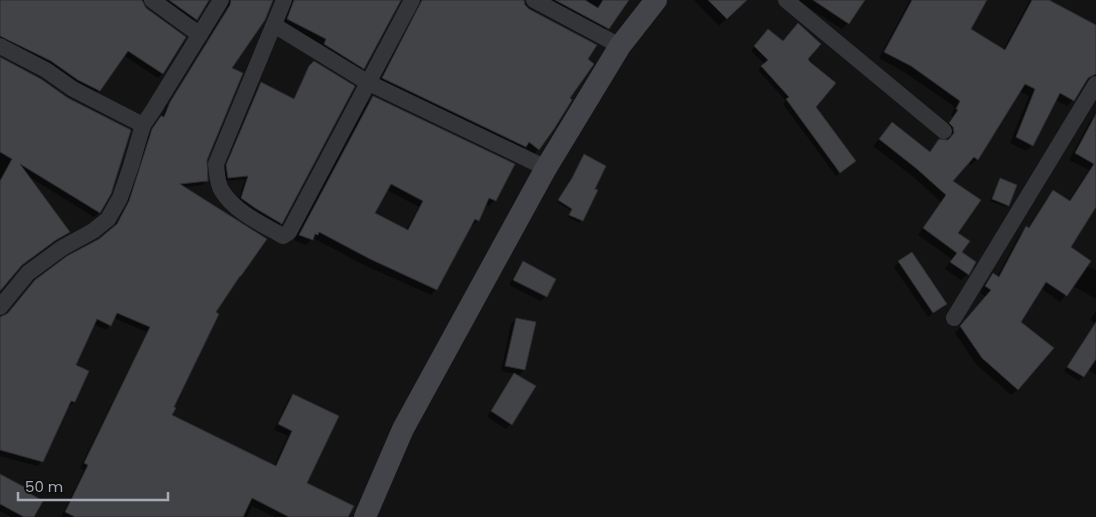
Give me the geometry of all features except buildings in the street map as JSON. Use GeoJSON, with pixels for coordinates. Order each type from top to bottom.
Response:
{"type":"FeatureCollection","features":[{"type":"Feature","properties":{"kind":"street"},"geometry":{"type":"LineString","coordinates":[[152,0],[200,35]]}},
{"type":"Feature","properties":{"kind":"street"},"geometry":{"type":"LineString","coordinates":[[1,302],[28,274],[62,248],[92,231],[108,219],[120,198],[143,124],[221,0]]}},
{"type":"Feature","properties":{"kind":"street"},"geometry":{"type":"LineString","coordinates":[[284,0],[216,164],[221,190],[244,214],[283,236],[289,232],[412,0]]}},
{"type":"Feature","properties":{"kind":"street"},"geometry":{"type":"LineString","coordinates":[[534,0],[620,46]]}},
{"type":"Feature","properties":{"kind":"street"},"geometry":{"type":"LineString","coordinates":[[365,517],[403,429],[546,168],[620,46],[656,0]]}},
{"type":"Feature","properties":{"kind":"street"},"geometry":{"type":"LineString","coordinates":[[786,0],[944,130]]}},
{"type":"Feature","properties":{"kind":"street"},"geometry":{"type":"LineString","coordinates":[[274,26],[367,82],[546,168]]}},
{"type":"Feature","properties":{"kind":"street"},"geometry":{"type":"LineString","coordinates":[[0,46],[46,70],[73,90],[143,124]]}},
{"type":"Feature","properties":{"kind":"street"},"geometry":{"type":"LineString","coordinates":[[954,318],[1096,84]]}}]}
